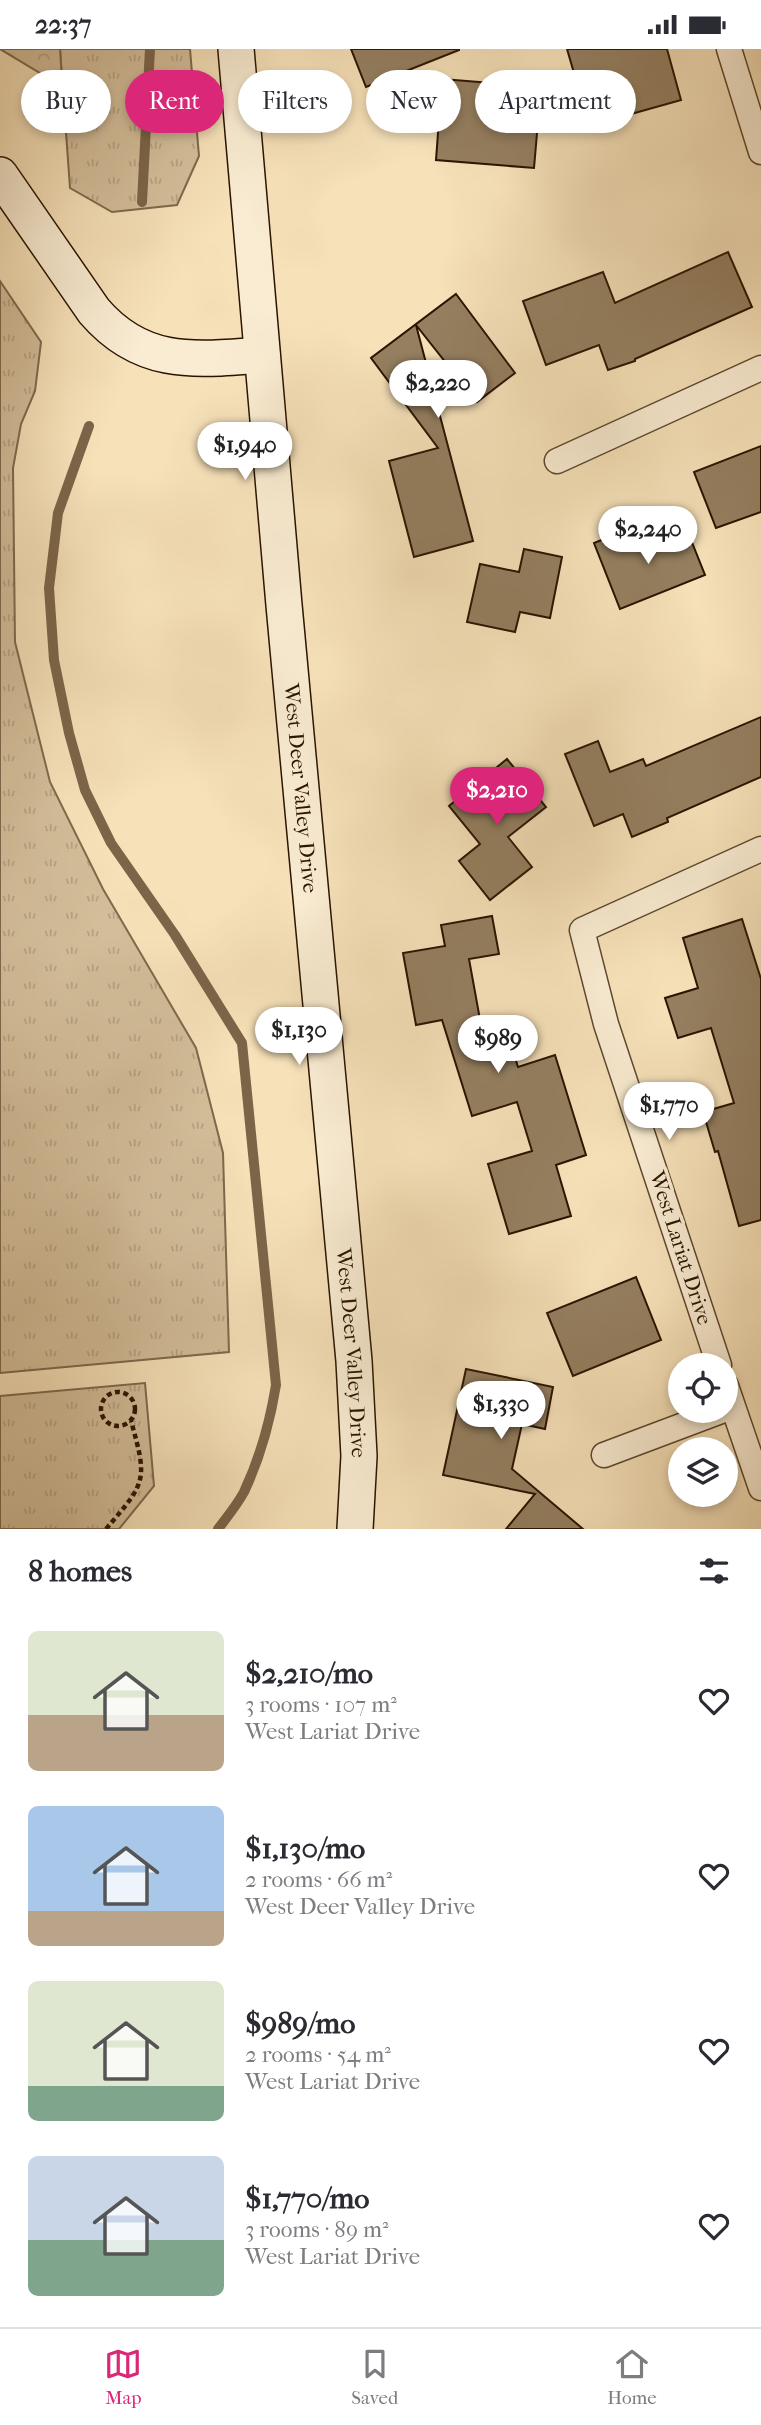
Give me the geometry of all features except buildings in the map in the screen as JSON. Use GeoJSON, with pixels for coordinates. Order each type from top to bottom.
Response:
{"type":"FeatureCollection","features":[{"type":"Feature","properties":{"kind":"street","name":"West Deer Valley Drive"},"geometry":{"type":"LineString","coordinates":[[236,49],[354,1361],[359,1456],[355,1529]]}},
{"type":"Feature","properties":{"kind":"street"},"geometry":{"type":"LineString","coordinates":[[729,49],[761,152]]}},
{"type":"Feature","properties":{"kind":"street"},"geometry":{"type":"LineString","coordinates":[[0,175],[94,311],[107,326],[128,341],[170,358],[262,355]]}},
{"type":"Feature","properties":{"kind":"street"},"geometry":{"type":"LineString","coordinates":[[557,461],[761,368]]}},
{"type":"Feature","properties":{"kind":"street","name":"West Lariat Drive"},"geometry":{"type":"LineString","coordinates":[[715,1353],[606,1024],[582,930],[761,849]]}},
{"type":"Feature","properties":{"kind":"street"},"geometry":{"type":"LineString","coordinates":[[604,1455],[680,1423]]}},
{"type":"Feature","properties":{"kind":"street"},"geometry":{"type":"LineString","coordinates":[[735,1423],[761,1488]]}},
{"type":"Feature","properties":{"kind":"path"},"geometry":{"type":"LineString","coordinates":[[106,1529],[141,1483],[143,1468],[131,1421],[135,1410],[132,1400],[123,1393],[108,1396],[102,1406],[106,1421],[111,1425],[121,1426],[131,1421]]}},
{"type":"Feature","properties":{"kind":"green space"},"geometry":{"type":"Polygon","coordinates":[[[0,49],[60,49],[61,70],[35,70],[0,49]]]}},
{"type":"Feature","properties":{"kind":"green space"},"geometry":{"type":"Polygon","coordinates":[[[60,49],[190,49],[192,70],[125,70],[125,133],[197,133],[199,156],[177,205],[112,212],[70,188],[66,133],[111,133],[111,70],[62,70],[60,49]]]}},
{"type":"Feature","properties":{"kind":"green space"},"geometry":{"type":"Polygon","coordinates":[[[0,281],[41,342],[35,391],[21,424],[13,468],[15,642],[50,782],[103,889],[196,1048],[223,1153],[229,1352],[0,1373],[0,281]]]}},
{"type":"Feature","properties":{"kind":"green space"},"geometry":{"type":"Polygon","coordinates":[[[145,1383],[154,1486],[119,1529],[0,1529],[0,1396],[145,1383]]]}},
{"type":"Feature","properties":{"kind":"waterway"},"geometry":{"type":"LineString","coordinates":[[142,202],[150,49]]}},
{"type":"Feature","properties":{"kind":"waterway"},"geometry":{"type":"LineString","coordinates":[[89,426],[58,513],[49,588],[54,660],[69,733],[85,790],[111,843],[175,935],[242,1043],[276,1385],[264,1440],[250,1479],[238,1502],[218,1529]]}}]}
